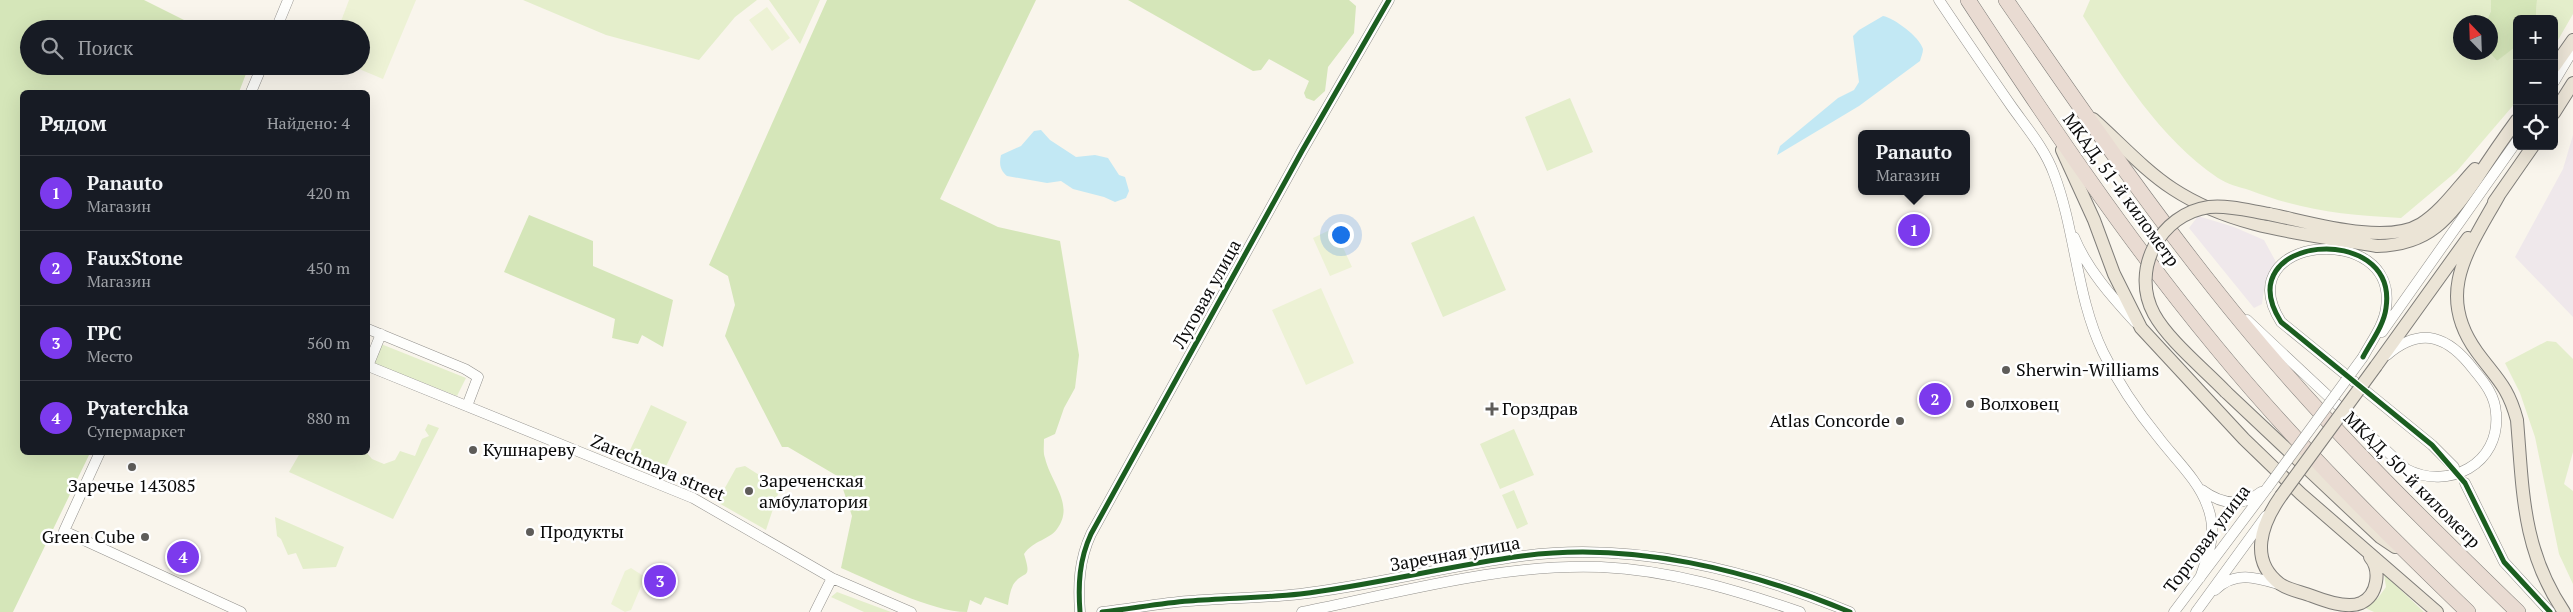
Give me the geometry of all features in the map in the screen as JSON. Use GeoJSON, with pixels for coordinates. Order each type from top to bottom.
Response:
{"type":"FeatureCollection","features":[{"type":"Feature","properties":{"kind":"highway","name":"МКАД, 51-й километр"},"geometry":{"type":"LineString","coordinates":[[1968,0],[2082,171],[2146,258],[2256,393],[2347,493],[2420,565]]}},
{"type":"Feature","properties":{"kind":"highway","name":"МКАД, 51-й километр"},"geometry":{"type":"LineString","coordinates":[[2006,0],[2079,105],[2221,297],[2282,370]]}},
{"type":"Feature","properties":{"kind":"highway","name":"МКАД, 50-й километр"},"geometry":{"type":"LineString","coordinates":[[2282,370],[2373,469],[2518,612]]}},
{"type":"Feature","properties":{"kind":"highway"},"geometry":{"type":"LineString","coordinates":[[2420,565],[2468,612]]}},
{"type":"Feature","properties":{"kind":"main road"},"geometry":{"type":"LineString","coordinates":[[2558,61],[2573,40]]}},
{"type":"Feature","properties":{"kind":"main road"},"geometry":{"type":"LineString","coordinates":[[2558,107],[2573,83]]}},
{"type":"Feature","properties":{"kind":"main road"},"geometry":{"type":"LineString","coordinates":[[2079,105],[2171,188],[2212,211],[2252,224],[2377,246],[2392,246],[2420,238],[2444,222],[2512,137]]}},
{"type":"Feature","properties":{"kind":"main road"},"geometry":{"type":"LineString","coordinates":[[2049,122],[2094,220],[2124,297],[2142,328],[2244,439],[2301,494],[2437,612]]}},
{"type":"Feature","properties":{"kind":"main road"},"geometry":{"type":"LineString","coordinates":[[2420,565],[2380,537],[2226,392],[2159,322],[2147,294],[2147,265],[2159,237],[2172,223],[2189,213],[2218,206],[2374,233],[2407,230],[2420,225],[2435,212],[2512,137]]}},
{"type":"Feature","properties":{"kind":"main road"},"geometry":{"type":"LineString","coordinates":[[2530,150],[2499,194],[2469,249],[2460,270],[2456,290],[2456,309],[2467,338],[2504,386],[2512,402],[2516,420],[2528,531],[2535,558],[2564,612]]}},
{"type":"Feature","properties":{"kind":"main road","name":"Торговая улица"},"geometry":{"type":"LineString","coordinates":[[2270,511],[2499,194]]}},
{"type":"Feature","properties":{"kind":"main road"},"geometry":{"type":"LineString","coordinates":[[2270,511],[2260,542],[2265,567],[2281,584],[2326,602],[2348,605],[2361,603],[2373,589],[2377,571],[2373,561],[2362,547]]}},
{"type":"Feature","properties":{"kind":"street"},"geometry":{"type":"LineString","coordinates":[[280,20],[288,0]]}},
{"type":"Feature","properties":{"kind":"street","name":"Луговая улица"},"geometry":{"type":"LineString","coordinates":[[1080,612],[1079,574],[1081,560],[1091,534],[1302,151],[1389,0]]}},
{"type":"Feature","properties":{"kind":"street"},"geometry":{"type":"LineString","coordinates":[[1939,0],[2042,151],[2054,172],[2065,212],[2084,302],[2092,327],[2129,397],[2199,488],[2207,504],[2213,535],[2212,547],[2200,578]]}},
{"type":"Feature","properties":{"kind":"street"},"geometry":{"type":"LineString","coordinates":[[2558,75],[2573,50]]}},
{"type":"Feature","properties":{"kind":"street"},"geometry":{"type":"LineString","coordinates":[[252,90],[258,75]]}},
{"type":"Feature","properties":{"kind":"street"},"geometry":{"type":"LineString","coordinates":[[2363,356],[2512,137]]}},
{"type":"Feature","properties":{"kind":"street"},"geometry":{"type":"LineString","coordinates":[[2065,212],[2077,244],[2089,264],[2107,290],[2142,328]]}},
{"type":"Feature","properties":{"kind":"street"},"geometry":{"type":"LineString","coordinates":[[2363,356],[2386,310],[2384,285],[2375,266],[2355,255],[2324,249],[2307,250],[2286,260],[2278,270],[2271,293],[2281,322],[2432,445],[2454,467]]}},
{"type":"Feature","properties":{"kind":"street"},"geometry":{"type":"LineString","coordinates":[[2221,297],[2301,368],[2396,462],[2406,469],[2428,478],[2441,478],[2464,472],[2479,460],[2487,450],[2496,427],[2495,402],[2479,375],[2458,350],[2436,339],[2411,340],[2400,344],[2376,366]]}},
{"type":"Feature","properties":{"kind":"street"},"geometry":{"type":"LineString","coordinates":[[370,329],[465,369],[478,377],[467,406]]}},
{"type":"Feature","properties":{"kind":"street"},"geometry":{"type":"LineString","coordinates":[[370,361],[381,334]]}},
{"type":"Feature","properties":{"kind":"street","name":"Торговая улица"},"geometry":{"type":"LineString","coordinates":[[2174,612],[2363,356]]}},
{"type":"Feature","properties":{"kind":"street","name":"Zarechnaya street"},"geometry":{"type":"LineString","coordinates":[[370,367],[693,498],[832,578],[911,612]]}},
{"type":"Feature","properties":{"kind":"street"},"geometry":{"type":"LineString","coordinates":[[99,455],[64,531],[241,612]]}},
{"type":"Feature","properties":{"kind":"street"},"geometry":{"type":"LineString","coordinates":[[2465,483],[2504,562],[2550,612]]}},
{"type":"Feature","properties":{"kind":"street"},"geometry":{"type":"LineString","coordinates":[[2199,488],[2213,499],[2233,504],[2256,496],[2268,487]]}},
{"type":"Feature","properties":{"kind":"street","name":"Торговая улица"},"geometry":{"type":"LineString","coordinates":[[2196,612],[2270,511]]}},
{"type":"Feature","properties":{"kind":"street","name":"Заречная улица"},"geometry":{"type":"LineString","coordinates":[[1102,612],[1126,611],[1189,601],[1300,594],[1523,556],[1562,552],[1606,553],[1692,563],[1731,572],[1818,599],[1850,612]]}},
{"type":"Feature","properties":{"kind":"street","name":"Заречная улица"},"geometry":{"type":"LineString","coordinates":[[1302,612],[1480,576],[1522,569],[1566,567],[1602,567],[1689,578],[1727,588],[1800,612]]}},
{"type":"Feature","properties":{"kind":"street"},"geometry":{"type":"LineString","coordinates":[[2203,601],[2220,585],[2243,576],[2254,576],[2281,584]]}},
{"type":"Feature","properties":{"kind":"street"},"geometry":{"type":"LineString","coordinates":[[815,612],[832,578]]}},
{"type":"Feature","properties":{"kind":"street"},"geometry":{"type":"LineString","coordinates":[[2326,602],[2348,612]]}},
{"type":"Feature","properties":{"kind":"shaded area"},"geometry":{"type":"Polygon","coordinates":[[[2573,135],[2573,317],[2515,257],[2563,169],[2573,135]]]}},
{"type":"Feature","properties":{"kind":"shaded area"},"geometry":{"type":"Polygon","coordinates":[[[2198,216],[2234,227],[2264,240],[2276,262],[2265,282],[2262,304],[2254,308],[2189,228],[2198,216]]]}},
{"type":"Feature","properties":{"kind":"green space"},"geometry":{"type":"Polygon","coordinates":[[[0,0],[144,0],[184,20],[20,20],[20,75],[246,75],[240,90],[20,90],[20,455],[89,455],[13,612],[0,612],[0,0]]]}},
{"type":"Feature","properties":{"kind":"green space"},"geometry":{"type":"Polygon","coordinates":[[[349,0],[416,0],[383,79],[370,74],[370,20],[341,20],[349,0]]]}},
{"type":"Feature","properties":{"kind":"green space"},"geometry":{"type":"Polygon","coordinates":[[[523,0],[757,0],[735,17],[699,60],[606,35],[523,0]]]}},
{"type":"Feature","properties":{"kind":"green space"},"geometry":{"type":"Polygon","coordinates":[[[769,0],[820,0],[800,44],[769,0]]]}},
{"type":"Feature","properties":{"kind":"green space"},"geometry":{"type":"Polygon","coordinates":[[[827,0],[1036,0],[940,199],[998,227],[1060,241],[1079,355],[1075,388],[1064,408],[1055,434],[1044,439],[1044,456],[1060,494],[1064,511],[1062,520],[1054,533],[1032,546],[1024,554],[1027,572],[1013,585],[1008,605],[985,597],[981,605],[970,600],[967,612],[953,611],[920,602],[841,568],[852,516],[839,477],[788,447],[782,447],[725,336],[735,305],[728,276],[709,265],[827,0]]]}},
{"type":"Feature","properties":{"kind":"green space"},"geometry":{"type":"Polygon","coordinates":[[[1128,0],[1349,0],[1356,6],[1354,33],[1328,67],[1325,91],[1314,101],[1306,98],[1304,93],[1309,81],[1269,59],[1261,70],[1253,71],[1128,0]]]}},
{"type":"Feature","properties":{"kind":"green space"},"geometry":{"type":"Polygon","coordinates":[[[2090,0],[2491,0],[2489,15],[2453,15],[2453,60],[2497,61],[2513,47],[2513,106],[2457,171],[2401,218],[2324,211],[2288,203],[2225,182],[2197,162],[2159,125],[2127,83],[2083,16],[2090,0]]]}},
{"type":"Feature","properties":{"kind":"green space"},"geometry":{"type":"Polygon","coordinates":[[[2491,0],[2537,0],[2536,15],[2513,15],[2513,49],[2497,61],[2498,15],[2489,15],[2491,0]]]}},
{"type":"Feature","properties":{"kind":"green space"},"geometry":{"type":"Polygon","coordinates":[[[2537,0],[2573,0],[2573,14],[2558,40],[2558,15],[2536,15],[2537,0]]]}},
{"type":"Feature","properties":{"kind":"green space"},"geometry":{"type":"Polygon","coordinates":[[[767,7],[790,38],[772,51],[749,20],[767,7]]]}},
{"type":"Feature","properties":{"kind":"green space"},"geometry":{"type":"Polygon","coordinates":[[[1570,98],[1593,152],[1547,171],[1525,117],[1570,98]]]}},
{"type":"Feature","properties":{"kind":"green space"},"geometry":{"type":"Polygon","coordinates":[[[529,215],[593,241],[593,266],[673,300],[663,347],[642,335],[638,344],[612,338],[615,319],[504,272],[529,215]]]}},
{"type":"Feature","properties":{"kind":"green space"},"geometry":{"type":"Polygon","coordinates":[[[1474,216],[1506,290],[1443,317],[1411,243],[1474,216]]]}},
{"type":"Feature","properties":{"kind":"green space"},"geometry":{"type":"Polygon","coordinates":[[[1334,228],[1352,267],[1330,276],[1313,238],[1334,228]]]}},
{"type":"Feature","properties":{"kind":"green space"},"geometry":{"type":"Polygon","coordinates":[[[1321,288],[1354,363],[1306,385],[1272,310],[1321,288]]]}},
{"type":"Feature","properties":{"kind":"green space"},"geometry":{"type":"Polygon","coordinates":[[[2547,341],[2556,342],[2573,359],[2573,452],[2564,484],[2573,491],[2573,584],[2559,554],[2535,437],[2520,393],[2505,363],[2547,341]]]}},
{"type":"Feature","properties":{"kind":"green space"},"geometry":{"type":"Polygon","coordinates":[[[381,344],[466,378],[457,396],[373,363],[381,344]]]}},
{"type":"Feature","properties":{"kind":"green space"},"geometry":{"type":"Polygon","coordinates":[[[651,405],[687,422],[661,477],[625,461],[651,405]]]}},
{"type":"Feature","properties":{"kind":"green space"},"geometry":{"type":"Polygon","coordinates":[[[428,424],[439,428],[393,519],[289,472],[299,455],[369,455],[372,459],[384,464],[395,460],[400,451],[415,456],[422,439],[429,436],[425,430],[428,424]]]}},
{"type":"Feature","properties":{"kind":"green space"},"geometry":{"type":"Polygon","coordinates":[[[1514,429],[1534,475],[1500,489],[1480,444],[1514,429]]]}},
{"type":"Feature","properties":{"kind":"green space"},"geometry":{"type":"Polygon","coordinates":[[[745,466],[780,488],[766,530],[717,502],[736,468],[745,466]]]}},
{"type":"Feature","properties":{"kind":"green space"},"geometry":{"type":"Polygon","coordinates":[[[1514,490],[1528,524],[1517,529],[1502,495],[1514,490]]]}},
{"type":"Feature","properties":{"kind":"green space"},"geometry":{"type":"Polygon","coordinates":[[[275,517],[344,547],[336,567],[303,569],[296,553],[288,555],[281,539],[277,536],[275,517]]]}},
{"type":"Feature","properties":{"kind":"green space"},"geometry":{"type":"Polygon","coordinates":[[[631,568],[645,577],[631,610],[625,612],[611,604],[625,571],[631,568]]]}},
{"type":"Feature","properties":{"kind":"green space"},"geometry":{"type":"Polygon","coordinates":[[[2384,574],[2424,612],[2374,612],[2363,607],[2378,598],[2386,587],[2384,574]]]}},
{"type":"Feature","properties":{"kind":"green space"},"geometry":{"type":"Polygon","coordinates":[[[837,592],[891,612],[864,612],[831,597],[837,592]]]}},
{"type":"Feature","properties":{"kind":"water"},"geometry":{"type":"Polygon","coordinates":[[[1883,16],[1900,24],[1917,39],[1923,49],[1920,61],[1859,106],[1777,155],[1780,146],[1838,98],[1854,90],[1859,82],[1853,36],[1859,30],[1883,16]]]}},
{"type":"Feature","properties":{"kind":"water"},"geometry":{"type":"Polygon","coordinates":[[[1041,130],[1050,140],[1076,157],[1095,155],[1108,158],[1119,175],[1125,177],[1129,191],[1126,198],[1115,202],[1104,197],[1073,189],[1061,181],[1047,183],[1007,176],[1001,167],[1001,155],[1021,146],[1034,131],[1041,130]]]}},
{"type":"Feature","properties":{"kind":"cycle path"},"geometry":{"type":"LineString","coordinates":[[1080,612],[1080,573],[1084,553],[1091,534],[1302,151],[1389,0]]}},
{"type":"Feature","properties":{"kind":"cycle path"},"geometry":{"type":"LineString","coordinates":[[2363,357],[2385,314],[2383,280],[2367,261],[2344,251],[2318,249],[2293,256],[2276,271],[2270,293],[2281,322],[2432,445],[2465,483],[2504,562],[2550,612]]}},
{"type":"Feature","properties":{"kind":"cycle path"},"geometry":{"type":"LineString","coordinates":[[1102,612],[1178,602],[1300,594],[1355,586],[1494,560],[1564,552],[1647,556],[1689,563],[1772,583],[1850,612]]}},
{"type":"Feature","properties":{"kind":"place","name":"Panauto"},"geometry":{"type":"Point","coordinates":[1914,230]}},
{"type":"Feature","properties":{"kind":"place","name":"Sherwin-Williams"},"geometry":{"type":"Point","coordinates":[2006,370]}},
{"type":"Feature","properties":{"kind":"place","name":"FauxStone"},"geometry":{"type":"Point","coordinates":[1935,399]}},
{"type":"Feature","properties":{"kind":"place","name":"Волховец"},"geometry":{"type":"Point","coordinates":[1970,404]}},
{"type":"Feature","properties":{"kind":"place","name":"Горздрав"},"geometry":{"type":"Point","coordinates":[1492,409]}},
{"type":"Feature","properties":{"kind":"place","name":"Atlas Concorde"},"geometry":{"type":"Point","coordinates":[1900,421]}},
{"type":"Feature","properties":{"kind":"place","name":"Кушнареву"},"geometry":{"type":"Point","coordinates":[473,450]}},
{"type":"Feature","properties":{"kind":"place","name":"Заречье 143085"},"geometry":{"type":"Point","coordinates":[132,467]}},
{"type":"Feature","properties":{"kind":"place","name":"Зареченская амбулатория"},"geometry":{"type":"Point","coordinates":[749,491]}},
{"type":"Feature","properties":{"kind":"place","name":"Продукты"},"geometry":{"type":"Point","coordinates":[530,532]}},
{"type":"Feature","properties":{"kind":"place","name":"Green Cube"},"geometry":{"type":"Point","coordinates":[145,537]}},
{"type":"Feature","properties":{"kind":"place","name":"Pyaterchka"},"geometry":{"type":"Point","coordinates":[183,557]}},
{"type":"Feature","properties":{"kind":"place","name":"ГРС"},"geometry":{"type":"Point","coordinates":[660,581]}}]}
